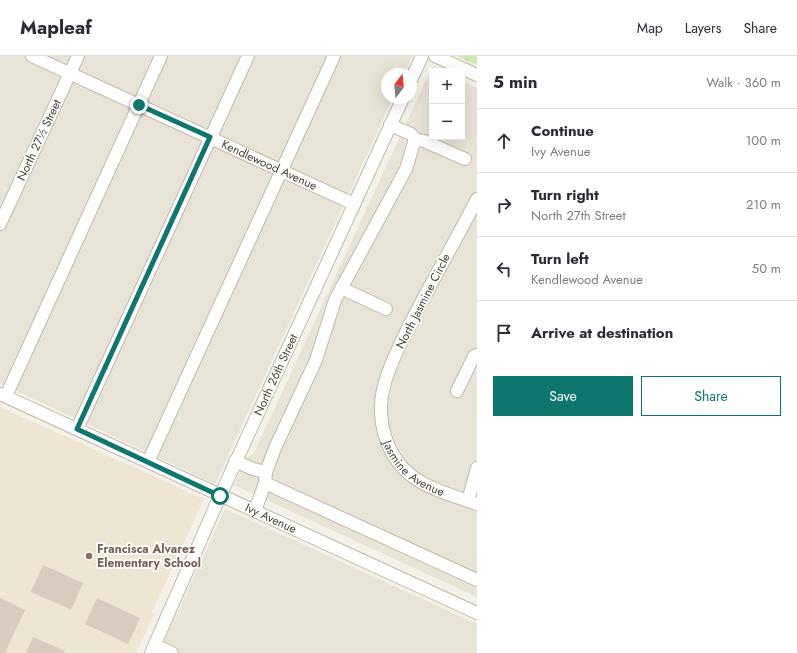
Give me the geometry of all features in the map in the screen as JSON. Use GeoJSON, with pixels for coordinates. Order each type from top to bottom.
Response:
{"type":"FeatureCollection","features":[{"type":"Feature","properties":{"kind":"street","name":"Kendlewood Avenue"},"geometry":{"type":"LineString","coordinates":[[32,56],[354,204]]}},
{"type":"Feature","properties":{"kind":"street","name":"North 27½ Street"},"geometry":{"type":"LineString","coordinates":[[0,224],[78,56]]}},
{"type":"Feature","properties":{"kind":"street"},"geometry":{"type":"LineString","coordinates":[[3,395],[162,56]]}},
{"type":"Feature","properties":{"kind":"street"},"geometry":{"type":"LineString","coordinates":[[77,429],[248,56]]}},
{"type":"Feature","properties":{"kind":"street"},"geometry":{"type":"LineString","coordinates":[[148,462],[334,56]]}},
{"type":"Feature","properties":{"kind":"street"},"geometry":{"type":"LineString","coordinates":[[416,68],[422,56]]}},
{"type":"Feature","properties":{"kind":"street"},"geometry":{"type":"LineString","coordinates":[[435,56],[477,76]]}},
{"type":"Feature","properties":{"kind":"street","name":"North 26th Street"},"geometry":{"type":"LineString","coordinates":[[153,649],[235,461],[400,104]]}},
{"type":"Feature","properties":{"kind":"street"},"geometry":{"type":"LineString","coordinates":[[390,125],[411,134],[415,139],[424,141],[465,159]]}},
{"type":"Feature","properties":{"kind":"street"},"geometry":{"type":"LineString","coordinates":[[254,512],[280,437],[322,345],[329,318],[341,288],[406,169],[415,139]]}},
{"type":"Feature","properties":{"kind":"street","name":"North Jasmine Circle"},"geometry":{"type":"LineString","coordinates":[[382,407],[384,388],[397,351],[477,199]]}},
{"type":"Feature","properties":{"kind":"street"},"geometry":{"type":"LineString","coordinates":[[341,288],[386,310]]}},
{"type":"Feature","properties":{"kind":"street"},"geometry":{"type":"LineString","coordinates":[[457,391],[474,356],[477,355]]}},
{"type":"Feature","properties":{"kind":"street","name":"Ivy Avenue"},"geometry":{"type":"LineString","coordinates":[[3,395],[254,512],[477,613]]}},
{"type":"Feature","properties":{"kind":"street","name":"Jasmine Avenue"},"geometry":{"type":"LineString","coordinates":[[382,407],[384,434],[390,448],[406,471],[431,487],[472,503]]}},
{"type":"Feature","properties":{"kind":"street"},"geometry":{"type":"LineString","coordinates":[[235,461],[477,580]]}},
{"type":"Feature","properties":{"kind":"street"},"geometry":{"type":"LineString","coordinates":[[472,503],[477,468]]}},
{"type":"Feature","properties":{"kind":"street"},"geometry":{"type":"LineString","coordinates":[[153,649],[172,653]]}},
{"type":"Feature","properties":{"kind":"shaded area"},"geometry":{"type":"Polygon","coordinates":[[[0,56],[413,56],[407,68],[381,68],[381,104],[390,104],[215,484],[0,383],[0,56]]]}},
{"type":"Feature","properties":{"kind":"shaded area"},"geometry":{"type":"Polygon","coordinates":[[[429,74],[429,140],[465,140],[465,82],[477,88],[477,597],[234,485],[247,458],[254,453],[415,104],[417,104],[417,100],[429,74]]]}},
{"type":"Feature","properties":{"kind":"shaded area","name":"Francisca Alvarez Elementary School"},"geometry":{"type":"Polygon","coordinates":[[[0,407],[204,499],[152,612],[154,614],[136,653],[0,653],[0,407]]]}},
{"type":"Feature","properties":{"kind":"shaded area"},"geometry":{"type":"Polygon","coordinates":[[[225,509],[477,624],[477,653],[159,653],[225,509]]]}},
{"type":"Feature","properties":{"kind":"green space"},"geometry":{"type":"Polygon","coordinates":[[[457,56],[477,56],[477,65],[457,56]]]}},
{"type":"Feature","properties":{"kind":"building"},"geometry":{"type":"Polygon","coordinates":[[[43,565],[83,583],[71,610],[31,592],[43,565]]]}},
{"type":"Feature","properties":{"kind":"building"},"geometry":{"type":"Polygon","coordinates":[[[0,598],[25,610],[5,653],[0,653],[0,598]]]}},
{"type":"Feature","properties":{"kind":"building"},"geometry":{"type":"Polygon","coordinates":[[[97,598],[140,618],[128,644],[85,624],[97,598]]]}},
{"type":"Feature","properties":{"kind":"building"},"geometry":{"type":"Polygon","coordinates":[[[33,637],[65,651],[64,653],[26,653],[33,637]]]}},
{"type":"Feature","properties":{"kind":"place","name":"Francisca Alvarez Elementary School"},"geometry":{"type":"Point","coordinates":[89,556]}},
{"type":"Feature","properties":{"kind":"route"},"geometry":{"type":"LineString","coordinates":[[139,105],[210,137],[77,429],[220,496]]}}]}
